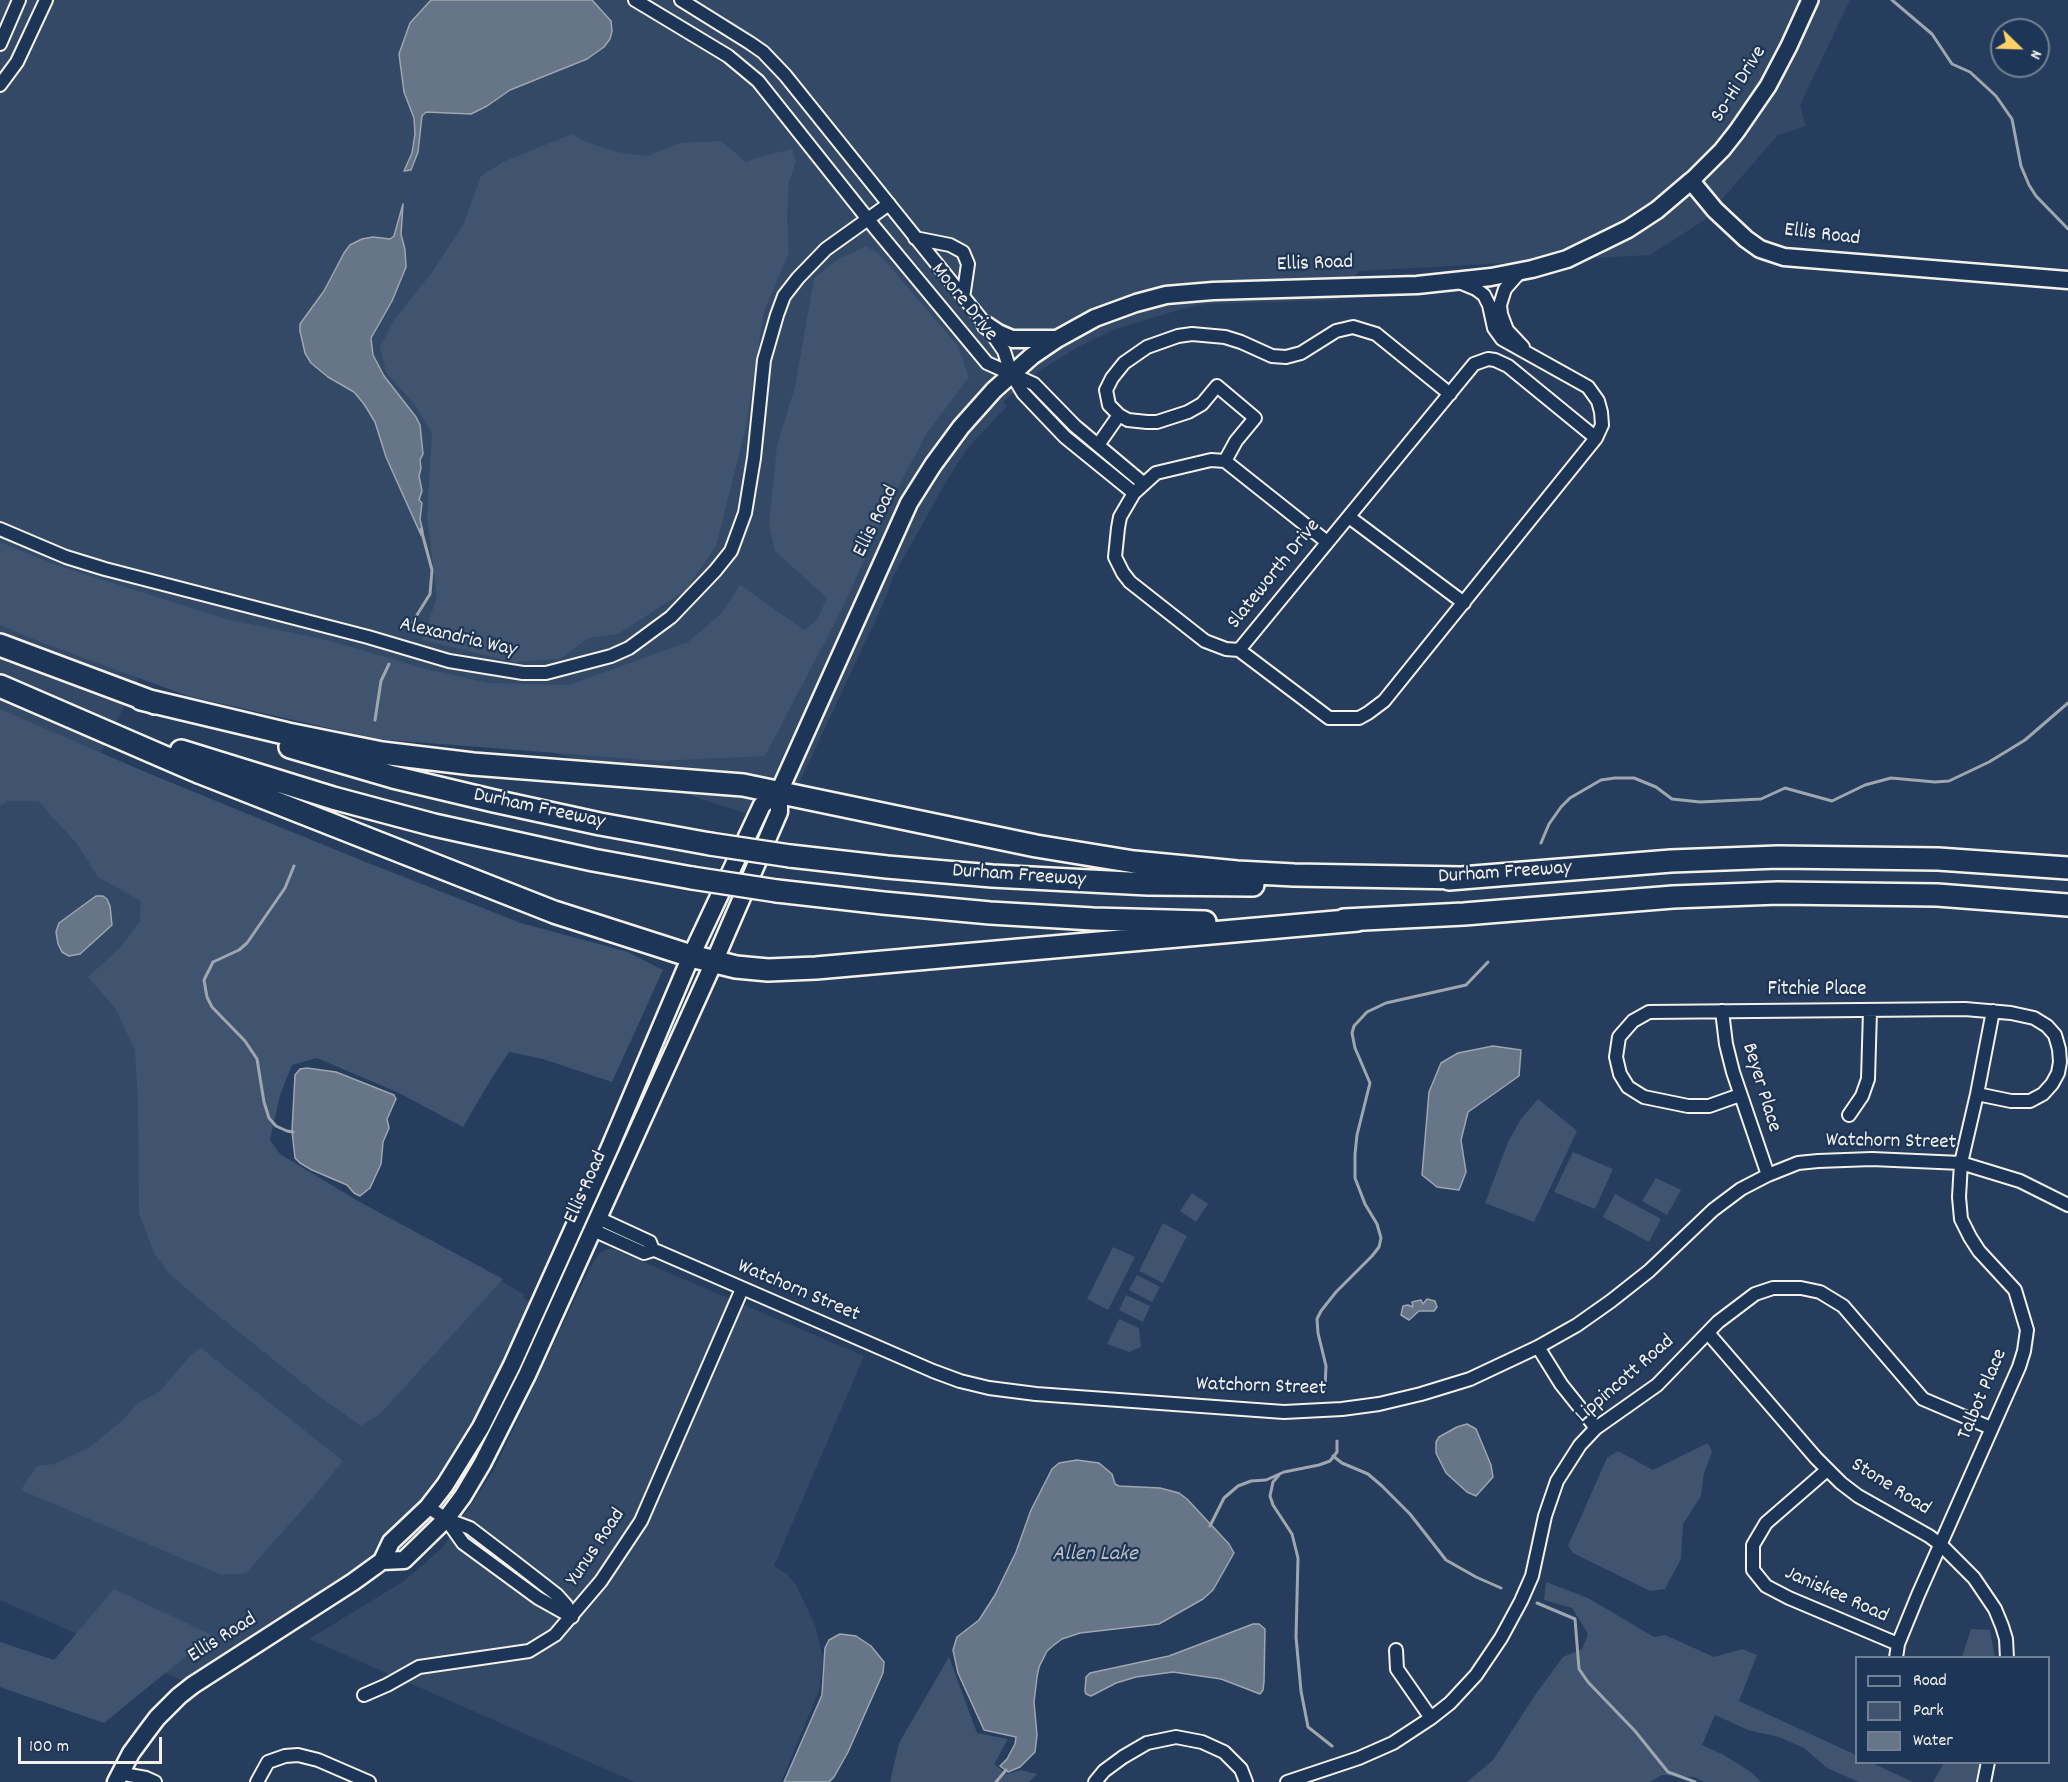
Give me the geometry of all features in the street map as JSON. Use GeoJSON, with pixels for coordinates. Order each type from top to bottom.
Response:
{"type":"FeatureCollection","features":[{"type":"Feature","properties":{"kind":"highway","name":"Durham Freeway"},"geometry":{"type":"LineString","coordinates":[[0,645],[141,699],[240,732],[393,777],[545,813],[710,844],[790,856],[971,875],[1138,884],[1305,885],[1461,878],[1671,861],[1778,857],[1938,859],[2068,868]]}},
{"type":"Feature","properties":{"kind":"highway"},"geometry":{"type":"LineString","coordinates":[[0,685],[292,810],[554,912],[691,956],[752,969],[816,969],[1358,920]]}},
{"type":"Feature","properties":{"kind":"highway","name":"Durham Freeway"},"geometry":{"type":"LineString","coordinates":[[0,685],[178,750],[333,798],[434,825],[516,844],[692,878],[777,891],[936,908],[1093,919],[1252,922],[1358,920],[1673,897],[1778,893],[1936,895],[2068,905]]}},
{"type":"Feature","properties":{"kind":"highway"},"geometry":{"type":"LineString","coordinates":[[141,699],[288,734],[382,753],[473,764],[726,782],[1036,846],[1134,862],[1294,875],[1461,878]]}},
{"type":"Feature","properties":{"kind":"main road","name":"Ellis Road"},"geometry":{"type":"LineString","coordinates":[[382,1561],[404,1560],[446,1519],[482,1464],[527,1375],[714,962],[778,812],[779,792],[909,503],[961,427],[1011,373],[1057,339],[1095,318],[1143,301],[1174,294],[1417,285],[1520,272],[1567,259],[1628,229],[1657,210],[1691,181],[1715,210],[1746,239],[1760,249],[1784,258],[2068,280]]}},
{"type":"Feature","properties":{"kind":"main road"},"geometry":{"type":"LineString","coordinates":[[986,326],[1012,339],[1057,339]]}},
{"type":"Feature","properties":{"kind":"main road","name":"Ellis Road"},"geometry":{"type":"LineString","coordinates":[[125,1777],[131,1753],[157,1718],[193,1685],[382,1561],[391,1542],[428,1507],[445,1485],[481,1427],[512,1365],[610,1147],[691,956],[762,805],[779,792]]}},
{"type":"Feature","properties":{"kind":"main road"},"geometry":{"type":"LineString","coordinates":[[595,1224],[591,1213],[611,1160],[610,1147]]}},
{"type":"Feature","properties":{"kind":"main road"},"geometry":{"type":"LineString","coordinates":[[555,1313],[551,1302],[577,1233],[578,1216]]}},
{"type":"Feature","properties":{"kind":"street"},"geometry":{"type":"LineString","coordinates":[[0,44],[19,0]]}},
{"type":"Feature","properties":{"kind":"street"},"geometry":{"type":"LineString","coordinates":[[0,85],[17,62],[46,0]]}},
{"type":"Feature","properties":{"kind":"street","name":"Moore Drive"},"geometry":{"type":"LineString","coordinates":[[635,0],[728,56],[758,81],[987,363],[1011,373]]}},
{"type":"Feature","properties":{"kind":"street","name":"Moore Drive"},"geometry":{"type":"LineString","coordinates":[[681,0],[763,52],[785,75],[986,326],[1004,351],[1011,373]]}},
{"type":"Feature","properties":{"kind":"street","name":"So-Hi Drive"},"geometry":{"type":"LineString","coordinates":[[1691,181],[1722,150],[1753,109],[1779,67],[1810,0]]}},
{"type":"Feature","properties":{"kind":"street","name":"Alexandria Way"},"geometry":{"type":"LineString","coordinates":[[0,529],[60,555],[105,569],[368,637],[449,662],[523,673],[546,673],[611,656],[629,648],[671,617],[731,551],[745,513],[754,458],[764,360],[784,296],[826,249],[889,204]]}},
{"type":"Feature","properties":{"kind":"street"},"geometry":{"type":"LineString","coordinates":[[915,238],[950,245],[963,252],[968,264],[963,298]]}},
{"type":"Feature","properties":{"kind":"street"},"geometry":{"type":"LineString","coordinates":[[1520,272],[1503,293],[1500,305],[1501,314],[1512,337],[1530,354]]}},
{"type":"Feature","properties":{"kind":"street"},"geometry":{"type":"LineString","coordinates":[[1457,281],[1484,295],[1490,305],[1494,328],[1502,339],[1587,387],[1598,401],[1601,412],[1602,425],[1596,438]]}},
{"type":"Feature","properties":{"kind":"street"},"geometry":{"type":"LineString","coordinates":[[1225,461],[1236,441],[1255,418],[1217,386],[1196,409],[1157,422],[1135,421],[1119,415],[1109,405],[1106,390],[1107,385],[1124,363],[1147,347],[1178,336],[1192,334],[1225,337],[1279,357],[1301,353],[1336,331],[1353,327],[1376,334],[1450,394]]}},
{"type":"Feature","properties":{"kind":"street","name":"Slateworth Drive"},"geometry":{"type":"LineString","coordinates":[[1481,360],[1495,360],[1508,366],[1596,438],[1384,701],[1359,718],[1329,718],[1239,650],[1474,364],[1481,360]]}},
{"type":"Feature","properties":{"kind":"street"},"geometry":{"type":"LineString","coordinates":[[1011,373],[1034,384],[1139,488]]}},
{"type":"Feature","properties":{"kind":"street"},"geometry":{"type":"LineString","coordinates":[[1011,373],[1023,393],[1065,437],[1139,488]]}},
{"type":"Feature","properties":{"kind":"street"},"geometry":{"type":"LineString","coordinates":[[1098,445],[1119,415]]}},
{"type":"Feature","properties":{"kind":"street"},"geometry":{"type":"LineString","coordinates":[[1239,650],[1226,650],[1205,642],[1130,582],[1118,565],[1115,557],[1118,528],[1123,511],[1139,488],[1156,473],[1211,460],[1225,461],[1327,542]]}},
{"type":"Feature","properties":{"kind":"street","name":"Slateworth Drive"},"geometry":{"type":"LineString","coordinates":[[1349,517],[1464,603]]}},
{"type":"Feature","properties":{"kind":"street","name":"Fitchie Place"},"geometry":{"type":"LineString","coordinates":[[1740,1095],[1709,1106],[1688,1106],[1644,1097],[1628,1087],[1620,1074],[1616,1057],[1619,1037],[1633,1021],[1649,1011],[1965,1009],[2034,1018],[2047,1026],[2055,1035],[2059,1048],[2058,1073],[2043,1094],[2030,1101],[2011,1101],[1977,1094]]}},
{"type":"Feature","properties":{"kind":"street","name":"Beyer Place"},"geometry":{"type":"LineString","coordinates":[[1722,1011],[1726,1044],[1740,1095],[1768,1175]]}},
{"type":"Feature","properties":{"kind":"street"},"geometry":{"type":"LineString","coordinates":[[1849,1114],[1862,1096],[1868,1079],[1870,1011]]}},
{"type":"Feature","properties":{"kind":"street","name":"Talbot Place"},"geometry":{"type":"LineString","coordinates":[[1896,1656],[1898,1644],[2024,1351],[2027,1330],[2014,1290],[1979,1251],[1961,1219],[1959,1197],[1961,1163],[1993,1011]]}},
{"type":"Feature","properties":{"kind":"street","name":"Watchorn Street"},"geometry":{"type":"LineString","coordinates":[[595,1224],[644,1253],[653,1250],[933,1371],[989,1388],[1036,1394],[1284,1412],[1342,1409],[1379,1404],[1421,1394],[1470,1379],[1538,1347],[1577,1325],[1611,1301],[1649,1271],[1713,1210],[1741,1189],[1798,1163],[1872,1158],[1961,1163],[2020,1181],[2068,1205]]}},
{"type":"Feature","properties":{"kind":"street","name":"Lippincott Road"},"geometry":{"type":"LineString","coordinates":[[1287,1782],[1359,1758],[1384,1747],[1431,1718],[1450,1703],[1476,1675],[1501,1638],[1521,1601],[1532,1576],[1545,1516],[1557,1481],[1580,1445],[1596,1428],[1656,1385],[1731,1311],[1755,1294],[1773,1288],[1801,1288],[1820,1292],[1843,1306],[1923,1399],[1991,1428]]}},
{"type":"Feature","properties":{"kind":"street","name":"Yunus Road"},"geometry":{"type":"LineString","coordinates":[[364,1695],[418,1667],[529,1651],[555,1635],[572,1617],[601,1581],[641,1521],[742,1289]]}},
{"type":"Feature","properties":{"kind":"street","name":"Stone Road"},"geometry":{"type":"LineString","coordinates":[[1708,1333],[1827,1470],[1858,1496],[1929,1536],[1974,1578],[1995,1609],[2006,1639],[2007,1656]]}},
{"type":"Feature","properties":{"kind":"street"},"geometry":{"type":"LineString","coordinates":[[1538,1347],[1561,1384],[1596,1428]]}},
{"type":"Feature","properties":{"kind":"street","name":"Janiskee Road"},"geometry":{"type":"LineString","coordinates":[[1827,1470],[1766,1523],[1753,1545],[1753,1570],[1766,1586],[1789,1598],[1898,1644]]}},
{"type":"Feature","properties":{"kind":"street"},"geometry":{"type":"LineString","coordinates":[[428,1507],[446,1519],[463,1543],[538,1598],[572,1617]]}},
{"type":"Feature","properties":{"kind":"street"},"geometry":{"type":"LineString","coordinates":[[1396,1650],[1397,1669],[1431,1718]]}},
{"type":"Feature","properties":{"kind":"street"},"geometry":{"type":"LineString","coordinates":[[1095,1782],[1122,1757],[1147,1743],[1176,1737],[1202,1742],[1224,1752],[1241,1769],[1246,1782]]}},
{"type":"Feature","properties":{"kind":"street"},"geometry":{"type":"LineString","coordinates":[[257,1782],[268,1762],[285,1756],[298,1755],[318,1760],[369,1782]]}},
{"type":"Feature","properties":{"kind":"street"},"geometry":{"type":"LineString","coordinates":[[1984,1782],[1988,1764]]}},
{"type":"Feature","properties":{"kind":"street"},"geometry":{"type":"LineString","coordinates":[[125,1777],[146,1778],[155,1782]]}},
{"type":"Feature","properties":{"kind":"shaded area"},"geometry":{"type":"Polygon","coordinates":[[[0,0],[1850,0],[1800,105],[1806,126],[1778,135],[1703,221],[1650,255],[1359,271],[1337,300],[1205,304],[1175,311],[1113,330],[1078,347],[1039,371],[1003,402],[1007,406],[966,450],[946,482],[894,575],[884,602],[780,824],[164,629],[91,772],[267,852],[166,1097],[524,1294],[523,1298],[532,1303],[493,1390],[452,1467],[393,1546],[193,1685],[0,1600],[0,0]]]}},
{"type":"Feature","properties":{"kind":"shaded area"},"geometry":{"type":"Polygon","coordinates":[[[613,1249],[864,1356],[774,1566],[788,1575],[796,1585],[815,1625],[823,1658],[819,1691],[781,1782],[635,1782],[309,1639],[404,1581],[443,1547],[494,1470],[590,1267],[599,1254],[613,1249]]]}},
{"type":"Feature","properties":{"kind":"green space"},"geometry":{"type":"Polygon","coordinates":[[[572,134],[586,142],[617,152],[647,156],[680,143],[721,141],[746,162],[792,149],[796,162],[789,182],[787,218],[789,253],[764,311],[746,427],[716,546],[686,590],[618,634],[589,638],[560,659],[514,662],[422,640],[437,597],[427,516],[432,434],[416,406],[386,372],[380,347],[395,319],[433,271],[464,223],[481,176],[503,162],[572,134]]]}},
{"type":"Feature","properties":{"kind":"green space"},"geometry":{"type":"Polygon","coordinates":[[[866,246],[880,255],[957,345],[969,377],[927,433],[889,504],[842,609],[765,756],[658,761],[377,739],[188,696],[0,625],[0,542],[56,565],[226,619],[331,641],[422,668],[488,683],[569,685],[688,642],[721,614],[740,585],[804,630],[817,620],[827,598],[775,551],[769,523],[777,446],[795,387],[814,278],[839,259],[866,246]]]}},
{"type":"Feature","properties":{"kind":"green space"},"geometry":{"type":"Polygon","coordinates":[[[0,709],[150,774],[363,861],[521,923],[628,952],[663,970],[612,1082],[543,1059],[509,1052],[463,1127],[397,1092],[317,1058],[292,1065],[280,1095],[270,1140],[280,1154],[358,1201],[503,1279],[380,1414],[361,1426],[319,1396],[220,1317],[169,1274],[154,1253],[139,1213],[135,1050],[115,1008],[88,977],[121,947],[140,921],[141,901],[98,877],[77,844],[38,801],[8,801],[0,806],[0,709]]]}},
{"type":"Feature","properties":{"kind":"green space"},"geometry":{"type":"Polygon","coordinates":[[[1538,1099],[1577,1131],[1534,1222],[1485,1203],[1508,1142],[1521,1119],[1538,1099]]]}},
{"type":"Feature","properties":{"kind":"green space"},"geometry":{"type":"Polygon","coordinates":[[[1573,1152],[1613,1169],[1595,1209],[1554,1192],[1573,1152]]]}},
{"type":"Feature","properties":{"kind":"green space"},"geometry":{"type":"Polygon","coordinates":[[[1656,1178],[1681,1190],[1667,1215],[1642,1201],[1656,1178]]]}},
{"type":"Feature","properties":{"kind":"green space"},"geometry":{"type":"Polygon","coordinates":[[[1192,1193],[1208,1204],[1196,1222],[1180,1211],[1192,1193]]]}},
{"type":"Feature","properties":{"kind":"green space"},"geometry":{"type":"Polygon","coordinates":[[[1615,1194],[1661,1219],[1649,1242],[1603,1217],[1615,1194]]]}},
{"type":"Feature","properties":{"kind":"green space"},"geometry":{"type":"Polygon","coordinates":[[[1163,1223],[1187,1236],[1163,1283],[1139,1271],[1163,1223]]]}},
{"type":"Feature","properties":{"kind":"green space"},"geometry":{"type":"Polygon","coordinates":[[[1113,1247],[1135,1257],[1108,1310],[1087,1299],[1113,1247]]]}},
{"type":"Feature","properties":{"kind":"green space"},"geometry":{"type":"Polygon","coordinates":[[[1137,1275],[1160,1287],[1152,1302],[1129,1290],[1137,1275]]]}},
{"type":"Feature","properties":{"kind":"green space"},"geometry":{"type":"Polygon","coordinates":[[[1126,1295],[1150,1306],[1143,1322],[1119,1310],[1126,1295]]]}},
{"type":"Feature","properties":{"kind":"green space"},"geometry":{"type":"Polygon","coordinates":[[[1119,1319],[1139,1328],[1141,1347],[1129,1352],[1107,1344],[1119,1319]]]}},
{"type":"Feature","properties":{"kind":"green space"},"geometry":{"type":"Polygon","coordinates":[[[201,1348],[343,1461],[246,1573],[221,1575],[21,1490],[37,1466],[54,1464],[90,1447],[123,1420],[138,1403],[159,1392],[192,1354],[201,1348]]]}},
{"type":"Feature","properties":{"kind":"green space"},"geometry":{"type":"Polygon","coordinates":[[[1708,1443],[1712,1452],[1704,1473],[1701,1496],[1683,1524],[1681,1559],[1665,1589],[1650,1591],[1573,1553],[1568,1546],[1607,1458],[1618,1451],[1653,1470],[1708,1443]]]}},
{"type":"Feature","properties":{"kind":"green space"},"geometry":{"type":"Polygon","coordinates":[[[1546,1582],[1588,1598],[1654,1637],[1665,1635],[1714,1657],[1742,1649],[1757,1655],[1739,1701],[1855,1755],[1855,1764],[1874,1764],[1913,1782],[1859,1782],[1827,1768],[1804,1748],[1779,1737],[1748,1730],[1715,1715],[1702,1745],[1724,1755],[1751,1772],[1761,1782],[1704,1782],[1694,1777],[1662,1775],[1650,1782],[1467,1782],[1493,1760],[1563,1657],[1582,1649],[1588,1634],[1572,1608],[1544,1600],[1546,1582]]]}},
{"type":"Feature","properties":{"kind":"green space"},"geometry":{"type":"Polygon","coordinates":[[[114,1589],[212,1635],[104,1723],[0,1687],[0,1642],[54,1660],[114,1589]]]}},
{"type":"Feature","properties":{"kind":"green space"},"geometry":{"type":"Polygon","coordinates":[[[1971,1629],[1990,1630],[1995,1656],[1962,1656],[1971,1629]]]}},
{"type":"Feature","properties":{"kind":"green space"},"geometry":{"type":"Polygon","coordinates":[[[949,1657],[977,1733],[1008,1739],[994,1764],[1007,1774],[1021,1770],[1037,1774],[1029,1782],[890,1782],[899,1743],[949,1657]]]}},
{"type":"Feature","properties":{"kind":"green space"},"geometry":{"type":"Polygon","coordinates":[[[1943,1764],[1981,1764],[1977,1782],[1933,1782],[1943,1764]]]}},
{"type":"Feature","properties":{"kind":"water"},"geometry":{"type":"Polygon","coordinates":[[[431,0],[592,0],[611,21],[612,31],[604,47],[587,59],[510,90],[471,114],[426,112],[422,116],[418,152],[411,170],[404,171],[412,153],[415,134],[414,118],[404,92],[399,54],[410,23],[431,0]]]}},
{"type":"Feature","properties":{"kind":"water"},"geometry":{"type":"Polygon","coordinates":[[[403,204],[401,234],[406,267],[392,301],[371,338],[373,355],[384,376],[420,425],[423,454],[420,460],[419,476],[422,491],[419,500],[422,503],[420,519],[423,532],[421,535],[386,457],[375,422],[354,392],[328,377],[311,363],[305,353],[300,331],[300,324],[324,291],[350,245],[362,239],[373,237],[390,239],[394,236],[403,204]]]}},
{"type":"Feature","properties":{"kind":"water"},"geometry":{"type":"Polygon","coordinates":[[[96,896],[103,896],[107,899],[112,925],[80,954],[69,956],[62,952],[58,944],[56,932],[59,923],[96,896]]]}},
{"type":"Feature","properties":{"kind":"water"},"geometry":{"type":"Polygon","coordinates":[[[1493,1046],[1521,1050],[1519,1076],[1468,1112],[1461,1140],[1466,1172],[1459,1190],[1437,1187],[1422,1175],[1429,1092],[1441,1063],[1458,1053],[1493,1046]]]}},
{"type":"Feature","properties":{"kind":"water"},"geometry":{"type":"Polygon","coordinates":[[[300,1069],[336,1072],[394,1095],[396,1099],[387,1119],[389,1128],[383,1142],[381,1164],[370,1188],[360,1196],[347,1185],[312,1170],[295,1158],[292,1131],[295,1075],[300,1069]]]}},
{"type":"Feature","properties":{"kind":"water"},"geometry":{"type":"Polygon","coordinates":[[[1427,1299],[1435,1301],[1437,1307],[1434,1311],[1419,1311],[1409,1320],[1401,1315],[1403,1306],[1413,1307],[1412,1302],[1421,1300],[1423,1304],[1427,1299]]]}},
{"type":"Feature","properties":{"kind":"water"},"geometry":{"type":"Polygon","coordinates":[[[1467,1424],[1476,1429],[1491,1465],[1493,1477],[1476,1496],[1467,1492],[1446,1473],[1436,1453],[1436,1442],[1439,1437],[1467,1424]]]}},
{"type":"Feature","properties":{"kind":"water","name":"Allen Lake"},"geometry":{"type":"Polygon","coordinates":[[[1077,1460],[1099,1463],[1112,1474],[1115,1484],[1119,1486],[1160,1488],[1179,1493],[1229,1544],[1234,1553],[1213,1590],[1203,1599],[1159,1624],[1080,1633],[1062,1639],[1047,1651],[1039,1667],[1034,1702],[1037,1735],[1035,1752],[1020,1767],[1008,1772],[1000,1766],[1007,1759],[1016,1737],[984,1730],[958,1673],[953,1650],[957,1637],[979,1620],[995,1595],[1016,1552],[1031,1510],[1052,1469],[1059,1463],[1077,1460]]]}},
{"type":"Feature","properties":{"kind":"water"},"geometry":{"type":"Polygon","coordinates":[[[1253,1624],[1259,1624],[1265,1629],[1264,1682],[1260,1694],[1221,1679],[1173,1672],[1136,1677],[1116,1683],[1091,1696],[1086,1694],[1086,1677],[1090,1673],[1169,1656],[1253,1624]]]}},
{"type":"Feature","properties":{"kind":"water"},"geometry":{"type":"Polygon","coordinates":[[[840,1634],[856,1636],[871,1646],[884,1662],[883,1673],[848,1752],[834,1777],[829,1782],[784,1782],[822,1695],[825,1648],[829,1640],[840,1634]]]}},
{"type":"Feature","properties":{"kind":"waterway"},"geometry":{"type":"LineString","coordinates":[[1892,0],[1932,34],[1952,64],[1970,72],[1996,96],[2012,119],[2021,166],[2029,185],[2036,196],[2068,229]]}},
{"type":"Feature","properties":{"kind":"waterway"},"geometry":{"type":"LineString","coordinates":[[412,623],[430,594],[432,570],[421,529]]}},
{"type":"Feature","properties":{"kind":"waterway"},"geometry":{"type":"LineString","coordinates":[[375,720],[381,681],[389,664]]}},
{"type":"Feature","properties":{"kind":"waterway"},"geometry":{"type":"LineString","coordinates":[[1541,843],[1549,824],[1561,807],[1570,798],[1601,780],[1634,778],[1656,787],[1672,799],[1700,802],[1761,799],[1785,788],[1832,801],[1865,785],[1891,778],[1949,781],[1989,762],[2025,740],[2068,703]]}},
{"type":"Feature","properties":{"kind":"waterway"},"geometry":{"type":"LineString","coordinates":[[293,1132],[276,1126],[269,1118],[257,1059],[245,1041],[212,1007],[207,997],[204,980],[213,962],[239,950],[247,943],[285,888],[294,866]]}},
{"type":"Feature","properties":{"kind":"waterway"},"geometry":{"type":"LineString","coordinates":[[1325,1388],[1326,1366],[1317,1319],[1336,1292],[1372,1256],[1379,1247],[1381,1238],[1377,1224],[1365,1204],[1355,1178],[1357,1135],[1370,1083],[1355,1048],[1352,1033],[1354,1026],[1367,1012],[1386,1003],[1466,985],[1488,962]]}},
{"type":"Feature","properties":{"kind":"waterway"},"geometry":{"type":"LineString","coordinates":[[1210,1526],[1224,1498],[1238,1486],[1330,1461],[1337,1452],[1337,1441]]}},
{"type":"Feature","properties":{"kind":"waterway"},"geometry":{"type":"LineString","coordinates":[[1333,1456],[1342,1463],[1368,1474],[1382,1486],[1410,1514],[1446,1560],[1501,1588]]}},
{"type":"Feature","properties":{"kind":"waterway"},"geometry":{"type":"LineString","coordinates":[[1279,1475],[1273,1482],[1270,1496],[1273,1505],[1292,1534],[1298,1558],[1296,1637],[1301,1691],[1308,1727],[1332,1746]]}},
{"type":"Feature","properties":{"kind":"waterway"},"geometry":{"type":"LineString","coordinates":[[1537,1603],[1575,1619],[1579,1669],[1588,1682],[1635,1731],[1668,1772],[1695,1782]]}},
{"type":"Feature","properties":{"kind":"waterway"},"geometry":{"type":"LineString","coordinates":[[996,1782],[1006,1770]]}}]}
